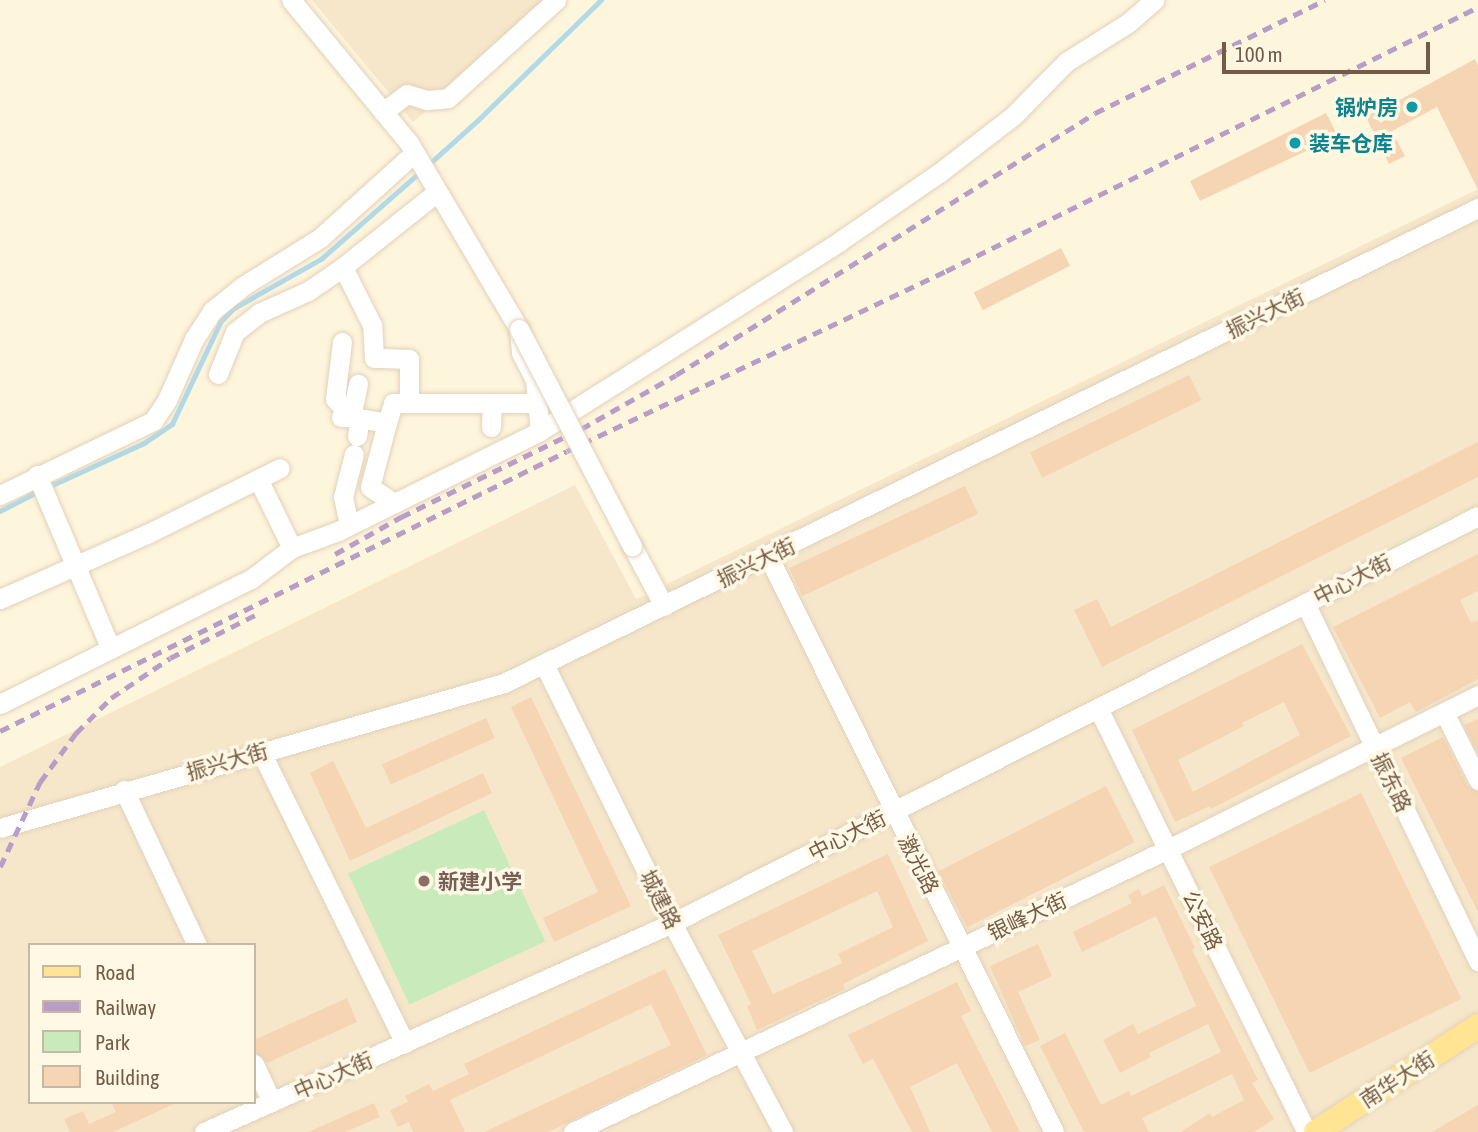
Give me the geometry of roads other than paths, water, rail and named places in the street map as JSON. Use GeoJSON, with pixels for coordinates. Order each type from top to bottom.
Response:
{"type":"FeatureCollection","features":[{"type":"Feature","properties":{"kind":"main road","name":"南华大街"},"geometry":{"type":"LineString","coordinates":[[1316,1132],[1478,1026]]}},
{"type":"Feature","properties":{"kind":"street"},"geometry":{"type":"LineString","coordinates":[[290,0],[383,112],[421,163],[519,329],[664,606]]}},
{"type":"Feature","properties":{"kind":"street"},"geometry":{"type":"LineString","coordinates":[[383,112],[407,94],[426,100],[447,98],[484,68],[556,0]]}},
{"type":"Feature","properties":{"kind":"street"},"geometry":{"type":"LineString","coordinates":[[0,704],[251,579],[292,548],[349,525],[540,431],[840,242],[939,173],[1013,116],[1066,62],[1128,23],[1154,0]]}},
{"type":"Feature","properties":{"kind":"street"},"geometry":{"type":"LineString","coordinates":[[0,495],[153,421],[167,400],[194,339],[212,311],[243,286],[320,238],[421,163]]}},
{"type":"Feature","properties":{"kind":"street"},"geometry":{"type":"LineString","coordinates":[[218,374],[235,332],[259,313],[308,291],[344,267],[438,192]]}},
{"type":"Feature","properties":{"kind":"street","name":"振兴大街"},"geometry":{"type":"LineString","coordinates":[[0,828],[124,790],[504,683],[1478,208]]}},
{"type":"Feature","properties":{"kind":"street"},"geometry":{"type":"LineString","coordinates":[[344,267],[372,325],[374,358],[409,359],[409,402]]}},
{"type":"Feature","properties":{"kind":"street"},"geometry":{"type":"LineString","coordinates":[[519,329],[521,352],[536,380],[540,431]]}},
{"type":"Feature","properties":{"kind":"street"},"geometry":{"type":"LineString","coordinates":[[341,342],[335,399],[352,428]]}},
{"type":"Feature","properties":{"kind":"street"},"geometry":{"type":"LineString","coordinates":[[349,525],[343,497],[358,384]]}},
{"type":"Feature","properties":{"kind":"street"},"geometry":{"type":"LineString","coordinates":[[394,503],[370,487],[393,403],[537,403]]}},
{"type":"Feature","properties":{"kind":"street"},"geometry":{"type":"LineString","coordinates":[[491,427],[492,404]]}},
{"type":"Feature","properties":{"kind":"street"},"geometry":{"type":"LineString","coordinates":[[352,428],[387,422]]}},
{"type":"Feature","properties":{"kind":"street"},"geometry":{"type":"LineString","coordinates":[[0,599],[147,534],[280,468]]}},
{"type":"Feature","properties":{"kind":"street"},"geometry":{"type":"LineString","coordinates":[[37,475],[111,649]]}},
{"type":"Feature","properties":{"kind":"street"},"geometry":{"type":"LineString","coordinates":[[258,479],[292,548]]}},
{"type":"Feature","properties":{"kind":"street","name":"中心大街"},"geometry":{"type":"LineString","coordinates":[[204,1132],[672,923],[1478,516]]}},
{"type":"Feature","properties":{"kind":"street","name":"激光路"},"geometry":{"type":"LineString","coordinates":[[768,556],[1054,1132]]}},
{"type":"Feature","properties":{"kind":"street","name":"振东路"},"geometry":{"type":"LineString","coordinates":[[1305,603],[1478,961]]}},
{"type":"Feature","properties":{"kind":"street","name":"城建路"},"geometry":{"type":"LineString","coordinates":[[544,664],[672,923],[783,1132]]}},
{"type":"Feature","properties":{"kind":"street","name":"银峰大街"},"geometry":{"type":"LineString","coordinates":[[573,1132],[1168,849],[1478,695]]}},
{"type":"Feature","properties":{"kind":"street","name":"公安路"},"geometry":{"type":"LineString","coordinates":[[1098,708],[1307,1132]]}},
{"type":"Feature","properties":{"kind":"street"},"geometry":{"type":"LineString","coordinates":[[1444,712],[1478,780]]}},
{"type":"Feature","properties":{"kind":"street"},"geometry":{"type":"LineString","coordinates":[[261,752],[405,1042]]}},
{"type":"Feature","properties":{"kind":"street"},"geometry":{"type":"LineString","coordinates":[[124,790],[196,943]]}},
{"type":"Feature","properties":{"kind":"street"},"geometry":{"type":"LineString","coordinates":[[256,1068],[272,1102]]}},
{"type":"Feature","properties":{"kind":"waterway"},"geometry":{"type":"LineString","coordinates":[[428,165],[601,0]]}},
{"type":"Feature","properties":{"kind":"waterway"},"geometry":{"type":"LineString","coordinates":[[48,487],[144,443],[172,424],[221,321],[234,308],[321,259],[419,173]]}},
{"type":"Feature","properties":{"kind":"waterway"},"geometry":{"type":"LineString","coordinates":[[0,511],[37,492]]}},
{"type":"Feature","properties":{"kind":"railway"},"geometry":{"type":"LineString","coordinates":[[335,554],[401,517],[581,429],[676,375],[1095,113],[1325,0]]}},
{"type":"Feature","properties":{"kind":"railway"},"geometry":{"type":"LineString","coordinates":[[0,731],[567,451],[946,271],[1478,7]]}},
{"type":"Feature","properties":{"kind":"railway"},"geometry":{"type":"LineString","coordinates":[[0,867],[40,782],[76,733],[111,698],[170,658],[255,615]]}},
{"type":"Feature","properties":{"kind":"place","name":"锅炉房"},"geometry":{"type":"Point","coordinates":[1412,107]}},
{"type":"Feature","properties":{"kind":"place","name":"装车仓库"},"geometry":{"type":"Point","coordinates":[1295,143]}},
{"type":"Feature","properties":{"kind":"place","name":"新建小学"},"geometry":{"type":"Point","coordinates":[424,881]}}]}
